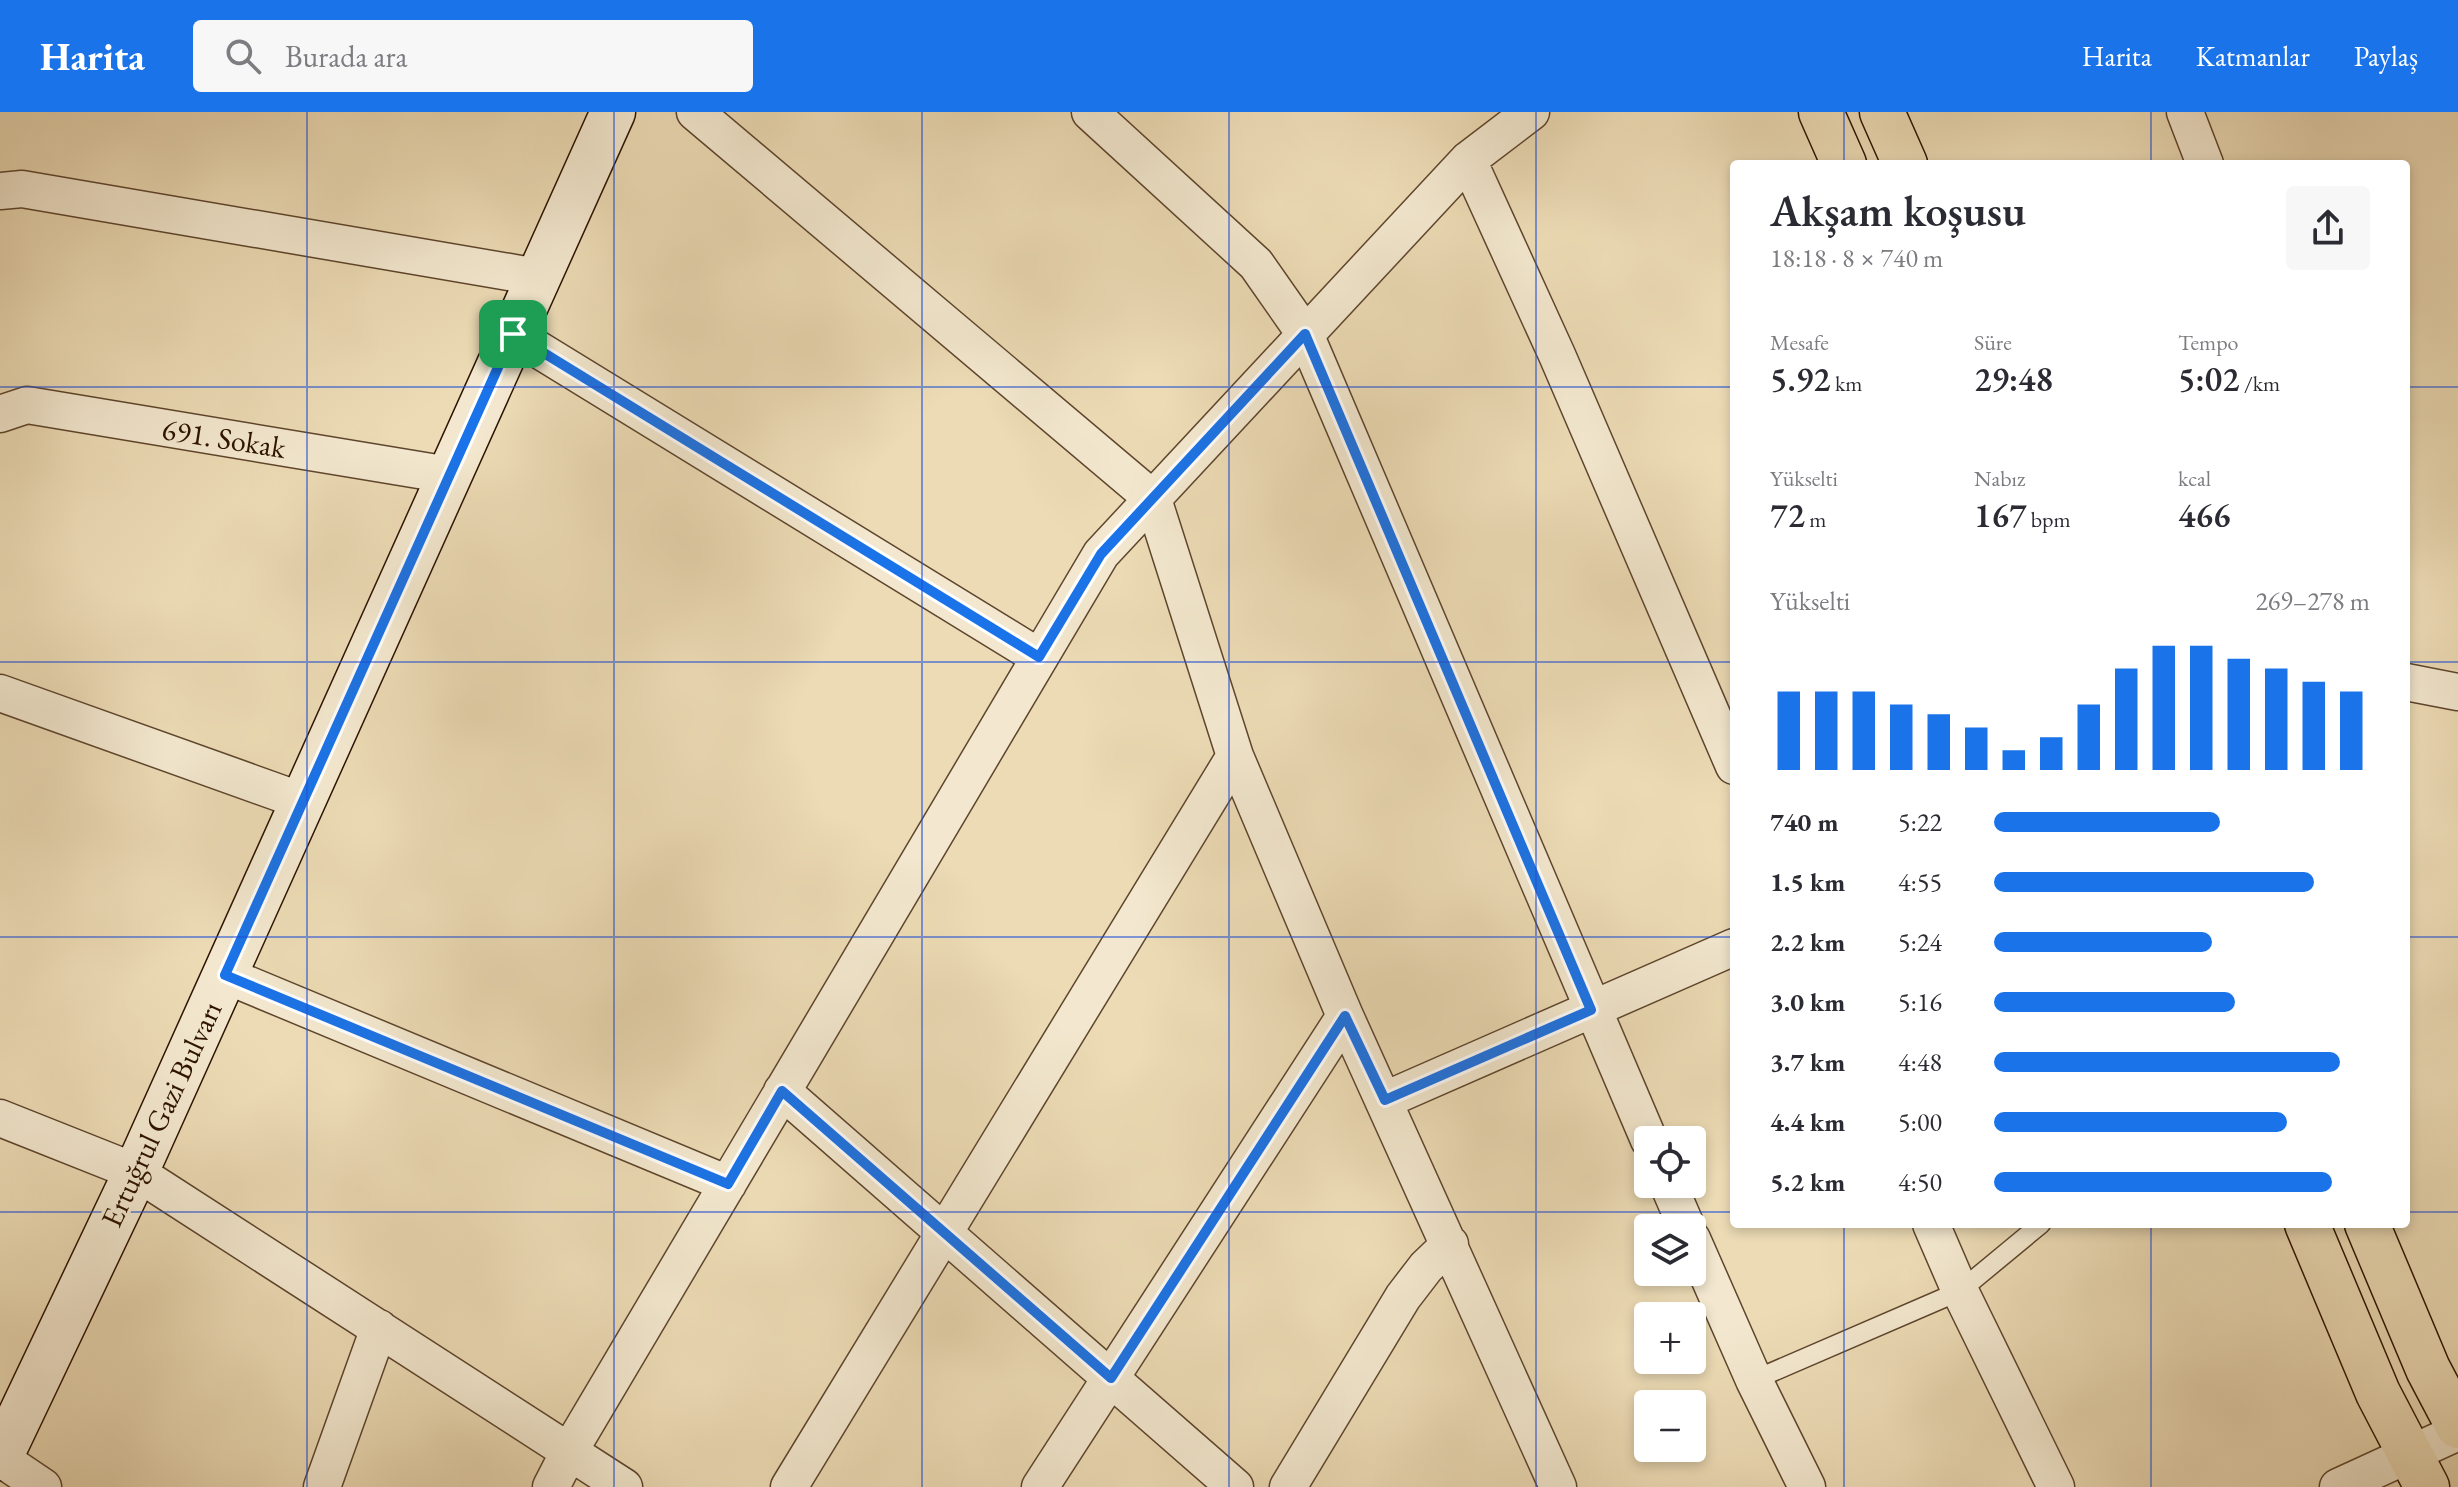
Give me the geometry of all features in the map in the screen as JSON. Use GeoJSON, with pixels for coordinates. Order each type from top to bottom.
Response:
{"type":"FeatureCollection","features":[{"type":"Feature","properties":{"kind":"main road","name":"Ertuğrul Gazi Bulvarı"},"geometry":{"type":"LineString","coordinates":[[0,1458],[136,1172],[613,112]]}},
{"type":"Feature","properties":{"kind":"main road"},"geometry":{"type":"LineString","coordinates":[[1821,112],[1842,160]]}},
{"type":"Feature","properties":{"kind":"main road"},"geometry":{"type":"LineString","coordinates":[[1882,112],[1903,160]]}},
{"type":"Feature","properties":{"kind":"main road"},"geometry":{"type":"LineString","coordinates":[[2309,1228],[2378,1393],[2418,1471]]}},
{"type":"Feature","properties":{"kind":"main road"},"geometry":{"type":"LineString","coordinates":[[2369,1228],[2428,1369],[2458,1429]]}},
{"type":"Feature","properties":{"kind":"street"},"geometry":{"type":"LineString","coordinates":[[695,112],[1153,499],[1235,756],[1345,1016],[1558,1487]]}},
{"type":"Feature","properties":{"kind":"street"},"geometry":{"type":"LineString","coordinates":[[1090,112],[1256,264],[1305,334],[1643,1126]]}},
{"type":"Feature","properties":{"kind":"street"},"geometry":{"type":"LineString","coordinates":[[551,1487],[570,1450],[1101,554],[1468,160],[1531,112]]}},
{"type":"Feature","properties":{"kind":"street"},"geometry":{"type":"LineString","coordinates":[[2185,112],[2203,160]]}},
{"type":"Feature","properties":{"kind":"street"},"geometry":{"type":"LineString","coordinates":[[1468,160],[1557,355],[1730,757]]}},
{"type":"Feature","properties":{"kind":"street"},"geometry":{"type":"LineString","coordinates":[[0,191],[22,189],[538,277]]}},
{"type":"Feature","properties":{"kind":"street"},"geometry":{"type":"LineString","coordinates":[[513,334],[1039,657]]}},
{"type":"Feature","properties":{"kind":"street","name":"691. Sokak"},"geometry":{"type":"LineString","coordinates":[[0,414],[27,405],[449,475]]}},
{"type":"Feature","properties":{"kind":"street"},"geometry":{"type":"LineString","coordinates":[[2410,683],[2458,692]]}},
{"type":"Feature","properties":{"kind":"street"},"geometry":{"type":"LineString","coordinates":[[0,693],[302,801]]}},
{"type":"Feature","properties":{"kind":"street"},"geometry":{"type":"LineString","coordinates":[[789,1487],[1235,756]]}},
{"type":"Feature","properties":{"kind":"street"},"geometry":{"type":"LineString","coordinates":[[1385,1100],[1730,949]]}},
{"type":"Feature","properties":{"kind":"street"},"geometry":{"type":"LineString","coordinates":[[225,975],[728,1184]]}},
{"type":"Feature","properties":{"kind":"street"},"geometry":{"type":"LineString","coordinates":[[1040,1487],[1345,1016]]}},
{"type":"Feature","properties":{"kind":"street"},"geometry":{"type":"LineString","coordinates":[[782,1091],[1235,1487]]}},
{"type":"Feature","properties":{"kind":"street"},"geometry":{"type":"LineString","coordinates":[[0,1118],[136,1172],[624,1487]]}},
{"type":"Feature","properties":{"kind":"street"},"geometry":{"type":"LineString","coordinates":[[1933,1228],[1960,1291],[2056,1487]]}},
{"type":"Feature","properties":{"kind":"street"},"geometry":{"type":"LineString","coordinates":[[1288,1487],[1403,1297],[1426,1267],[1450,1244]]}},
{"type":"Feature","properties":{"kind":"street"},"geometry":{"type":"LineString","coordinates":[[1706,1271],[1754,1380],[1807,1487]]}},
{"type":"Feature","properties":{"kind":"street"},"geometry":{"type":"LineString","coordinates":[[322,1487],[379,1328]]}},
{"type":"Feature","properties":{"kind":"street"},"geometry":{"type":"LineString","coordinates":[[2338,1487],[2418,1471],[2458,1429]]}},
{"type":"Feature","properties":{"kind":"street"},"geometry":{"type":"LineString","coordinates":[[0,1458],[43,1487]]}},
{"type":"Feature","properties":{"kind":"lane"},"geometry":{"type":"LineString","coordinates":[[1754,1380],[1960,1291],[2036,1228]]}},
{"type":"Feature","properties":{"kind":"route"},"geometry":{"type":"LineString","coordinates":[[513,334],[1039,657],[1101,554],[1305,334],[1591,1010],[1385,1100],[1345,1016],[1111,1378],[782,1091],[728,1184],[225,975],[513,334]]}}]}
